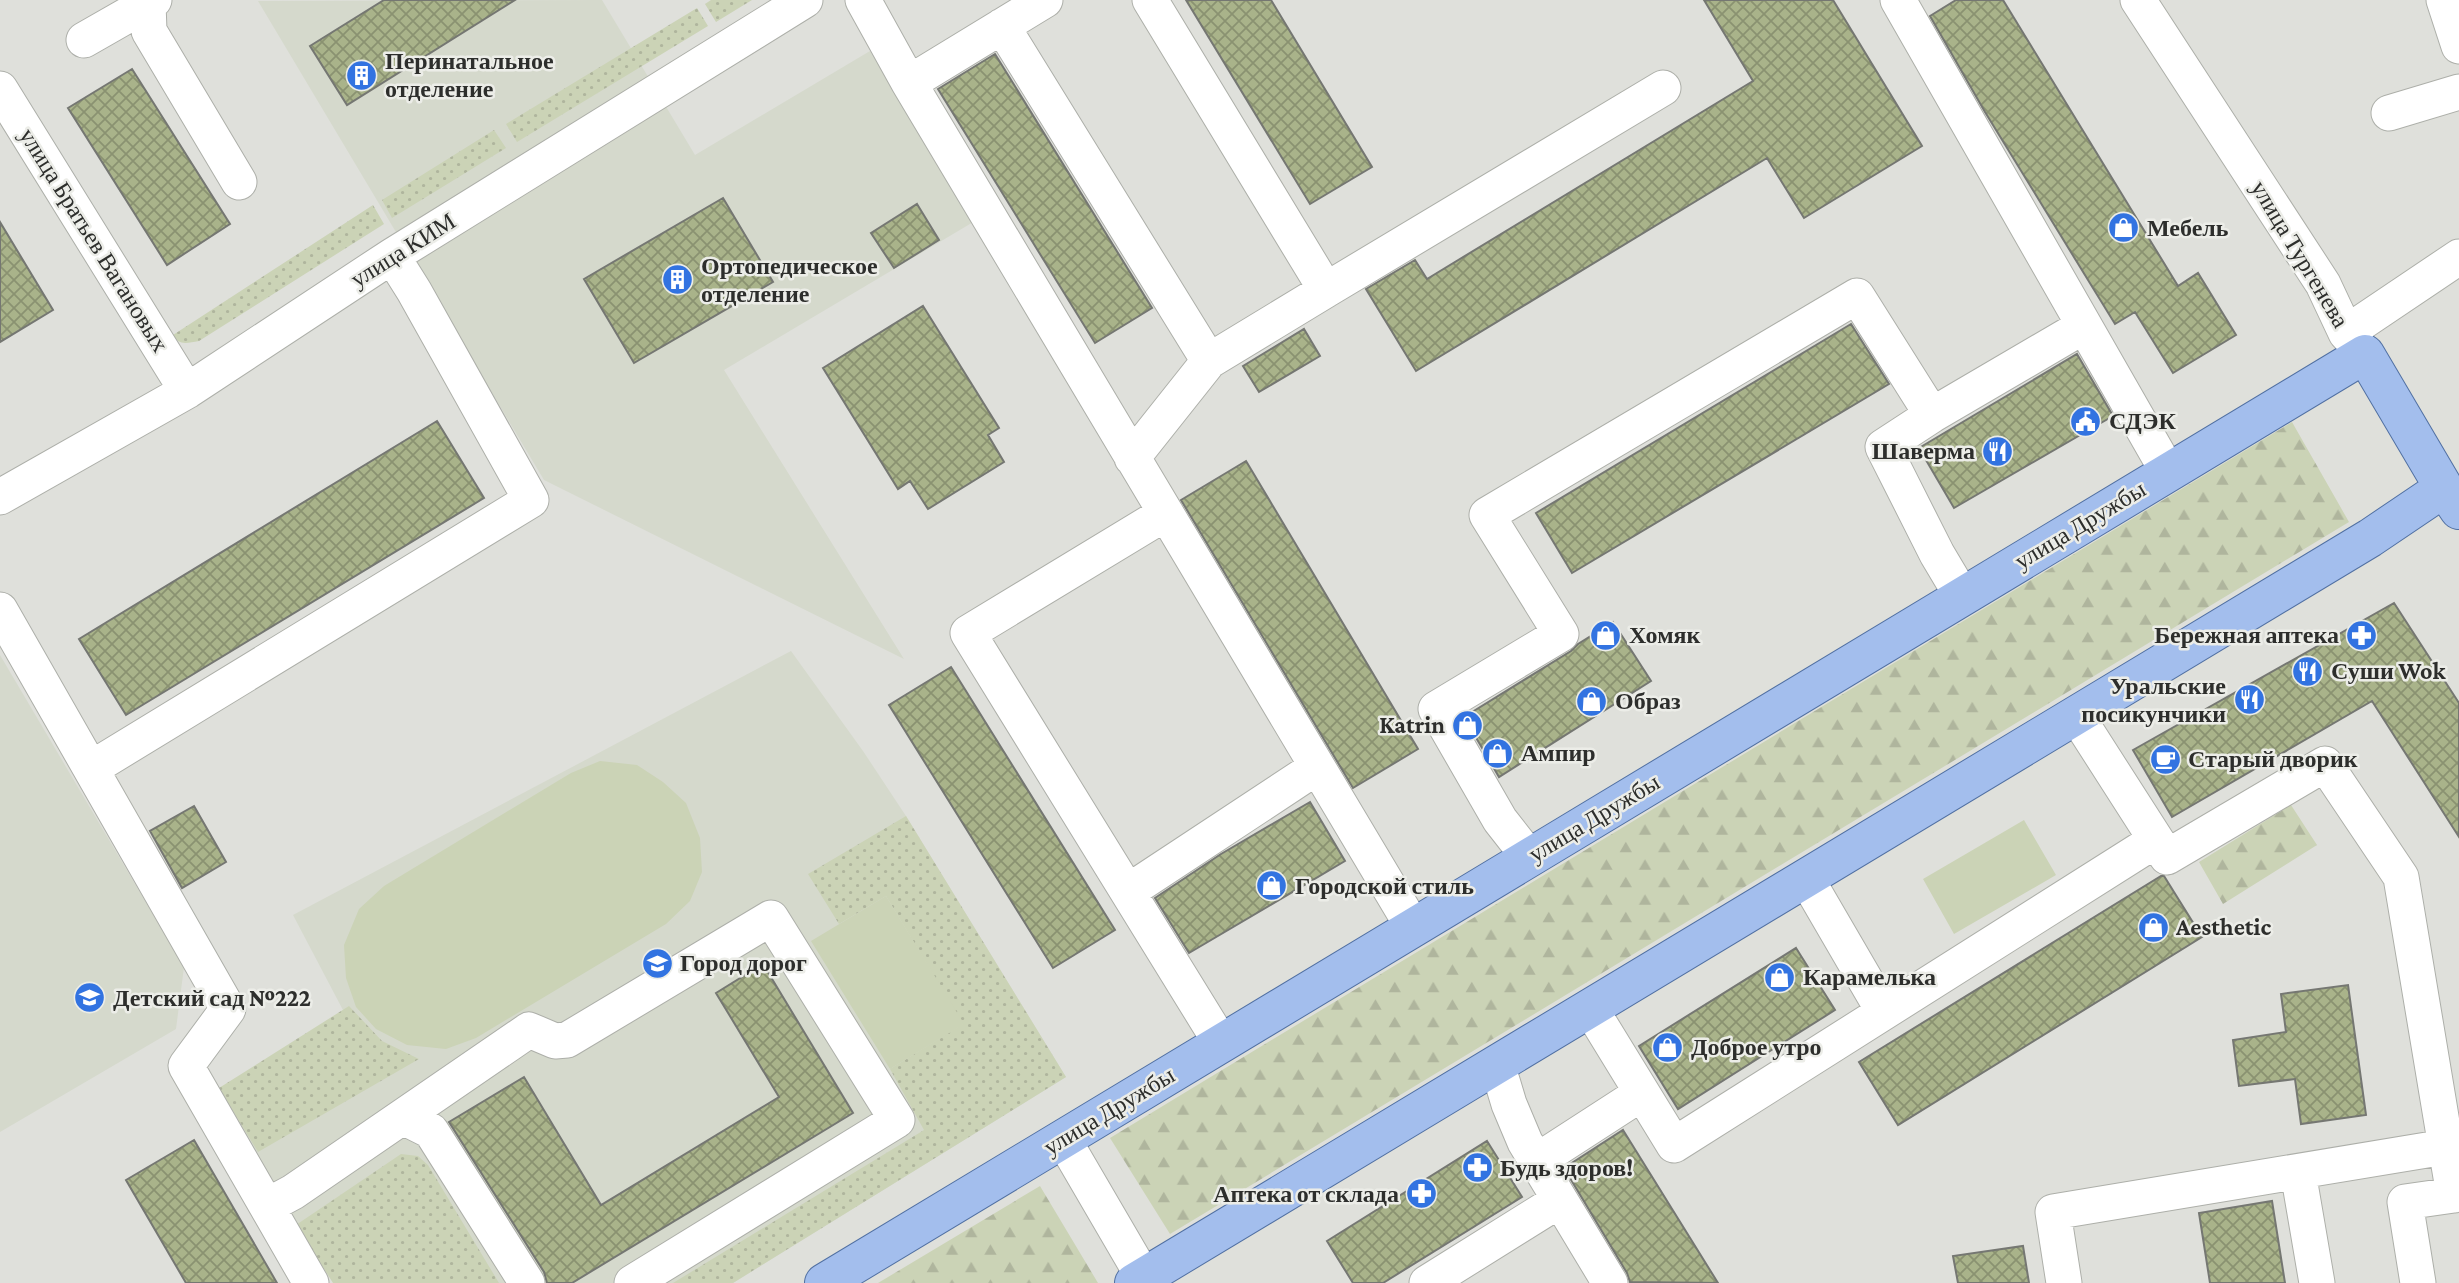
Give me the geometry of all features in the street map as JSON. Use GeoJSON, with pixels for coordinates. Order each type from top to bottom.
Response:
{"type":"FeatureCollection","features":[{"type":"Feature","properties":{"kind":"main road","name":"улица Дружбы"},"geometry":{"type":"LineString","coordinates":[[824,1283],[2168,472],[2356,343]]}},
{"type":"Feature","properties":{"kind":"main road","name":"улица Тургенева"},"geometry":{"type":"LineString","coordinates":[[2356,343],[2451,499]]}},
{"type":"Feature","properties":{"kind":"main road"},"geometry":{"type":"LineString","coordinates":[[1142,1281],[2370,538],[2451,499]]}},
{"type":"Feature","properties":{"kind":"street","name":"улица КИМ"},"geometry":{"type":"LineString","coordinates":[[0,497],[187,391],[392,256],[805,0]]}},
{"type":"Feature","properties":{"kind":"street"},"geometry":{"type":"LineString","coordinates":[[863,0],[909,83],[1413,927]]}},
{"type":"Feature","properties":{"kind":"street"},"geometry":{"type":"LineString","coordinates":[[909,83],[1045,0]]}},
{"type":"Feature","properties":{"kind":"street"},"geometry":{"type":"LineString","coordinates":[[1150,0],[1326,290]]}},
{"type":"Feature","properties":{"kind":"street"},"geometry":{"type":"LineString","coordinates":[[1898,0],[2168,472]]}},
{"type":"Feature","properties":{"kind":"street","name":"улица Тургенева"},"geometry":{"type":"LineString","coordinates":[[2138,0],[2323,284],[2356,343]]}},
{"type":"Feature","properties":{"kind":"street"},"geometry":{"type":"LineString","coordinates":[[2444,0],[2459,46]]}},
{"type":"Feature","properties":{"kind":"street"},"geometry":{"type":"LineString","coordinates":[[84,40],[150,1]]}},
{"type":"Feature","properties":{"kind":"street"},"geometry":{"type":"LineString","coordinates":[[150,1],[149,31],[239,182]]}},
{"type":"Feature","properties":{"kind":"street"},"geometry":{"type":"LineString","coordinates":[[1002,26],[1209,361]]}},
{"type":"Feature","properties":{"kind":"street"},"geometry":{"type":"LineString","coordinates":[[1132,457],[1209,361],[1663,88]]}},
{"type":"Feature","properties":{"kind":"street"},"geometry":{"type":"LineString","coordinates":[[2389,113],[2459,92]]}},
{"type":"Feature","properties":{"kind":"street","name":"улица Братьев Вагановых"},"geometry":{"type":"LineString","coordinates":[[1,94],[187,391]]}},
{"type":"Feature","properties":{"kind":"street"},"geometry":{"type":"LineString","coordinates":[[92,768],[531,500],[392,256]]}},
{"type":"Feature","properties":{"kind":"street"},"geometry":{"type":"LineString","coordinates":[[2356,343],[2459,257]]}},
{"type":"Feature","properties":{"kind":"street"},"geometry":{"type":"LineString","coordinates":[[1529,857],[1500,820],[1436,709],[1561,634],[1487,515],[1857,296],[1933,415]]}},
{"type":"Feature","properties":{"kind":"street"},"geometry":{"type":"LineString","coordinates":[[1962,596],[1937,554],[1883,447],[2084,326]]}},
{"type":"Feature","properties":{"kind":"street"},"geometry":{"type":"LineString","coordinates":[[1166,513],[968,633],[1222,1043]]}},
{"type":"Feature","properties":{"kind":"street"},"geometry":{"type":"LineString","coordinates":[[0,610],[228,1009],[186,1066],[311,1283]]}},
{"type":"Feature","properties":{"kind":"street"},"geometry":{"type":"LineString","coordinates":[[2076,715],[2167,857],[2325,764],[2401,877],[2445,1147],[2456,1194],[2405,1202],[2418,1283]]}},
{"type":"Feature","properties":{"kind":"street"},"geometry":{"type":"LineString","coordinates":[[1129,891],[1317,767]]}},
{"type":"Feature","properties":{"kind":"street"},"geometry":{"type":"LineString","coordinates":[[1590,1008],[1674,1145],[2156,840]]}},
{"type":"Feature","properties":{"kind":"street"},"geometry":{"type":"LineString","coordinates":[[1805,878],[1884,1013]]}},
{"type":"Feature","properties":{"kind":"street"},"geometry":{"type":"LineString","coordinates":[[267,1206],[293,1192],[529,1030],[555,1041],[567,1040],[771,918],[897,1120],[632,1283]]}},
{"type":"Feature","properties":{"kind":"street"},"geometry":{"type":"LineString","coordinates":[[1497,1064],[1509,1104],[1525,1142],[1610,1283]]}},
{"type":"Feature","properties":{"kind":"street"},"geometry":{"type":"LineString","coordinates":[[1537,1161],[1642,1093]]}},
{"type":"Feature","properties":{"kind":"street"},"geometry":{"type":"LineString","coordinates":[[403,1117],[431,1131],[527,1283]]}},
{"type":"Feature","properties":{"kind":"street"},"geometry":{"type":"LineString","coordinates":[[1063,1139],[1142,1281]]}},
{"type":"Feature","properties":{"kind":"street"},"geometry":{"type":"LineString","coordinates":[[2064,1283],[2053,1212],[2445,1147]]}},
{"type":"Feature","properties":{"kind":"street"},"geometry":{"type":"LineString","coordinates":[[2298,1172],[2317,1283]]}},
{"type":"Feature","properties":{"kind":"street"},"geometry":{"type":"LineString","coordinates":[[1427,1283],[1560,1200]]}},
{"type":"Feature","properties":{"kind":"shaded area"},"geometry":{"type":"Polygon","coordinates":[[[602,0],[695,155],[870,51],[975,221],[724,370],[904,659],[544,480],[258,1],[602,0]]]}},
{"type":"Feature","properties":{"kind":"shaded area","name":"Город дорог"},"geometry":{"type":"Polygon","coordinates":[[[791,651],[906,816],[1066,1077],[733,1283],[335,1283],[216,1092],[344,1012],[293,915],[791,651]]]}},
{"type":"Feature","properties":{"kind":"shaded area","name":"Детский сад №222"},"geometry":{"type":"Polygon","coordinates":[[[0,655],[184,967],[176,1029],[0,1132],[0,655]]]}},
{"type":"Feature","properties":{"kind":"green space"},"geometry":{"type":"Polygon","coordinates":[[[711,0],[752,0],[716,22],[705,4],[711,0]]]}},
{"type":"Feature","properties":{"kind":"green space"},"geometry":{"type":"Polygon","coordinates":[[[697,8],[708,26],[517,142],[506,124],[697,8]]]}},
{"type":"Feature","properties":{"kind":"green space"},"geometry":{"type":"Polygon","coordinates":[[[494,130],[506,148],[392,218],[382,200],[494,130]]]}},
{"type":"Feature","properties":{"kind":"green space"},"geometry":{"type":"Polygon","coordinates":[[[373,205],[384,224],[199,341],[181,342],[173,335],[373,205]]]}},
{"type":"Feature","properties":{"kind":"green space"},"geometry":{"type":"Polygon","coordinates":[[[2292,422],[2349,522],[1170,1234],[1110,1138],[2292,422]]]}},
{"type":"Feature","properties":{"kind":"green space"},"geometry":{"type":"Polygon","coordinates":[[[600,761],[637,765],[663,782],[686,803],[700,838],[702,872],[690,901],[666,924],[476,1038],[446,1049],[407,1045],[376,1029],[356,1007],[346,978],[344,945],[359,909],[384,886],[571,773],[600,761]]]}},
{"type":"Feature","properties":{"kind":"green space"},"geometry":{"type":"Polygon","coordinates":[[[2291,805],[2317,845],[2223,904],[2199,862],[2291,805]]]}},
{"type":"Feature","properties":{"kind":"green space"},"geometry":{"type":"Polygon","coordinates":[[[906,816],[1066,1077],[733,1283],[673,1283],[924,1130],[890,1069],[963,1024],[886,896],[839,924],[808,874],[906,816]]]}},
{"type":"Feature","properties":{"kind":"green space"},"geometry":{"type":"Polygon","coordinates":[[[2024,820],[2056,875],[1954,934],[1923,879],[2024,820]]]}},
{"type":"Feature","properties":{"kind":"green space"},"geometry":{"type":"Polygon","coordinates":[[[886,896],[964,1024],[890,1069],[811,941],[886,896]]]}},
{"type":"Feature","properties":{"kind":"green space"},"geometry":{"type":"Polygon","coordinates":[[[349,1006],[382,1041],[419,1059],[258,1152],[219,1088],[349,1006]]]}},
{"type":"Feature","properties":{"kind":"green space"},"geometry":{"type":"Polygon","coordinates":[[[401,1154],[418,1156],[428,1165],[499,1283],[333,1283],[296,1225],[401,1154]]]}},
{"type":"Feature","properties":{"kind":"green space"},"geometry":{"type":"Polygon","coordinates":[[[1040,1186],[1098,1283],[878,1283],[1040,1186]]]}},
{"type":"Feature","properties":{"kind":"building","name":"Перинатальное отделение"},"geometry":{"type":"Polygon","coordinates":[[[384,0],[515,0],[347,105],[310,46],[384,0]]]}},
{"type":"Feature","properties":{"kind":"building"},"geometry":{"type":"Polygon","coordinates":[[[1186,0],[1271,0],[1372,167],[1310,204],[1186,0]]]}},
{"type":"Feature","properties":{"kind":"building"},"geometry":{"type":"Polygon","coordinates":[[[1704,0],[1833,0],[1922,146],[1804,218],[1767,158],[1416,371],[1366,289],[1415,260],[1427,279],[1753,81],[1704,0]]]}},
{"type":"Feature","properties":{"kind":"building"},"geometry":{"type":"Polygon","coordinates":[[[1956,0],[2003,0],[2178,286],[2198,273],[2236,335],[2173,373],[2135,312],[2115,324],[1985,112],[1930,16],[1956,0]]]}},
{"type":"Feature","properties":{"kind":"building"},"geometry":{"type":"Polygon","coordinates":[[[995,54],[1152,308],[1095,343],[938,89],[995,54]]]}},
{"type":"Feature","properties":{"kind":"building"},"geometry":{"type":"Polygon","coordinates":[[[132,69],[230,224],[167,265],[68,108],[132,69]]]}},
{"type":"Feature","properties":{"kind":"building","name":"Ортопедическое отделение"},"geometry":{"type":"Polygon","coordinates":[[[723,198],[773,282],[634,363],[584,279],[723,198]]]}},
{"type":"Feature","properties":{"kind":"building"},"geometry":{"type":"Polygon","coordinates":[[[917,204],[939,240],[894,268],[871,233],[917,204]]]}},
{"type":"Feature","properties":{"kind":"building"},"geometry":{"type":"Polygon","coordinates":[[[0,222],[53,310],[0,342],[0,222]]]}},
{"type":"Feature","properties":{"kind":"building"},"geometry":{"type":"Polygon","coordinates":[[[923,306],[999,428],[988,435],[1004,462],[928,509],[910,481],[898,489],[823,368],[923,306]]]}},
{"type":"Feature","properties":{"kind":"building"},"geometry":{"type":"Polygon","coordinates":[[[1851,324],[1889,384],[1572,573],[1536,513],[1851,324]]]}},
{"type":"Feature","properties":{"kind":"building"},"geometry":{"type":"Polygon","coordinates":[[[1304,329],[1320,356],[1259,392],[1243,366],[1304,329]]]}},
{"type":"Feature","properties":{"kind":"building"},"geometry":{"type":"Polygon","coordinates":[[[2077,354],[2113,416],[1954,508],[1919,448],[2077,354]]]}},
{"type":"Feature","properties":{"kind":"building"},"geometry":{"type":"Polygon","coordinates":[[[437,421],[484,498],[126,715],[79,639],[437,421]]]}},
{"type":"Feature","properties":{"kind":"building"},"geometry":{"type":"Polygon","coordinates":[[[1246,461],[1418,749],[1353,788],[1181,500],[1246,461]]]}},
{"type":"Feature","properties":{"kind":"building"},"geometry":{"type":"Polygon","coordinates":[[[2394,603],[2459,703],[2459,837],[2372,701],[2172,817],[2133,750],[2394,603]]]}},
{"type":"Feature","properties":{"kind":"building"},"geometry":{"type":"Polygon","coordinates":[[[1613,622],[1651,681],[1499,777],[1464,717],[1613,622]]]}},
{"type":"Feature","properties":{"kind":"building"},"geometry":{"type":"Polygon","coordinates":[[[951,667],[1115,930],[1053,968],[889,705],[951,667]]]}},
{"type":"Feature","properties":{"kind":"building"},"geometry":{"type":"Polygon","coordinates":[[[1310,802],[1345,861],[1189,953],[1155,898],[1221,854],[1310,802]]]}},
{"type":"Feature","properties":{"kind":"building"},"geometry":{"type":"Polygon","coordinates":[[[194,806],[226,862],[182,888],[150,831],[194,806]]]}},
{"type":"Feature","properties":{"kind":"building"},"geometry":{"type":"Polygon","coordinates":[[[2164,876],[2202,937],[1898,1125],[1859,1062],[2164,876]]]}},
{"type":"Feature","properties":{"kind":"building"},"geometry":{"type":"Polygon","coordinates":[[[1796,948],[1835,1010],[1678,1109],[1639,1046],[1796,948]]]}},
{"type":"Feature","properties":{"kind":"building"},"geometry":{"type":"Polygon","coordinates":[[[763,964],[853,1113],[572,1283],[547,1283],[544,1272],[449,1122],[524,1077],[601,1205],[779,1097],[716,993],[763,964]]]}},
{"type":"Feature","properties":{"kind":"building"},"geometry":{"type":"Polygon","coordinates":[[[2348,985],[2366,1115],[2301,1124],[2295,1079],[2239,1086],[2233,1040],[2286,1032],[2281,994],[2348,985]]]}},
{"type":"Feature","properties":{"kind":"building"},"geometry":{"type":"Polygon","coordinates":[[[1623,1130],[1718,1283],[1630,1282],[1564,1168],[1623,1130]]]}},
{"type":"Feature","properties":{"kind":"building"},"geometry":{"type":"Polygon","coordinates":[[[194,1140],[277,1283],[186,1283],[126,1180],[194,1140]]]}},
{"type":"Feature","properties":{"kind":"building"},"geometry":{"type":"Polygon","coordinates":[[[1487,1141],[1522,1197],[1383,1283],[1353,1283],[1327,1241],[1487,1141]]]}},
{"type":"Feature","properties":{"kind":"building"},"geometry":{"type":"Polygon","coordinates":[[[2272,1201],[2285,1283],[2210,1283],[2199,1213],[2272,1201]]]}},
{"type":"Feature","properties":{"kind":"building"},"geometry":{"type":"Polygon","coordinates":[[[2023,1246],[2029,1283],[1958,1283],[1953,1256],[2023,1246]]]}},
{"type":"Feature","properties":{"kind":"place","name":"Перинатальное отделение"},"geometry":{"type":"Point","coordinates":[362,75]}},
{"type":"Feature","properties":{"kind":"place","name":"Мебель"},"geometry":{"type":"Point","coordinates":[2124,228]}},
{"type":"Feature","properties":{"kind":"place","name":"Ортопедическое отделение"},"geometry":{"type":"Point","coordinates":[678,280]}},
{"type":"Feature","properties":{"kind":"place","name":"СДЭК"},"geometry":{"type":"Point","coordinates":[2086,421]}},
{"type":"Feature","properties":{"kind":"place","name":"Шаверма"},"geometry":{"type":"Point","coordinates":[1998,451]}},
{"type":"Feature","properties":{"kind":"place","name":"Хомяк"},"geometry":{"type":"Point","coordinates":[1606,635]}},
{"type":"Feature","properties":{"kind":"place","name":"Бережная аптека"},"geometry":{"type":"Point","coordinates":[2362,635]}},
{"type":"Feature","properties":{"kind":"place","name":"Суши Wok"},"geometry":{"type":"Point","coordinates":[2308,671]}},
{"type":"Feature","properties":{"kind":"place","name":"Уральские посикунчики"},"geometry":{"type":"Point","coordinates":[2249,700]}},
{"type":"Feature","properties":{"kind":"place","name":"Образ"},"geometry":{"type":"Point","coordinates":[1592,701]}},
{"type":"Feature","properties":{"kind":"place","name":"Katrin"},"geometry":{"type":"Point","coordinates":[1468,725]}},
{"type":"Feature","properties":{"kind":"place","name":"Ампир"},"geometry":{"type":"Point","coordinates":[1498,753]}},
{"type":"Feature","properties":{"kind":"place","name":"Старый дворик"},"geometry":{"type":"Point","coordinates":[2165,759]}},
{"type":"Feature","properties":{"kind":"place","name":"Городской стиль"},"geometry":{"type":"Point","coordinates":[1272,886]}},
{"type":"Feature","properties":{"kind":"place","name":"Aesthetic"},"geometry":{"type":"Point","coordinates":[2153,927]}},
{"type":"Feature","properties":{"kind":"place","name":"Город дорог"},"geometry":{"type":"Point","coordinates":[657,963]}},
{"type":"Feature","properties":{"kind":"place","name":"Карамелька"},"geometry":{"type":"Point","coordinates":[1780,977]}},
{"type":"Feature","properties":{"kind":"place","name":"Детский сад №222"},"geometry":{"type":"Point","coordinates":[90,998]}},
{"type":"Feature","properties":{"kind":"place","name":"Доброе утро"},"geometry":{"type":"Point","coordinates":[1668,1047]}},
{"type":"Feature","properties":{"kind":"place","name":"Будь здоров!"},"geometry":{"type":"Point","coordinates":[1477,1168]}},
{"type":"Feature","properties":{"kind":"place","name":"Аптека от склада"},"geometry":{"type":"Point","coordinates":[1422,1194]}}]}
